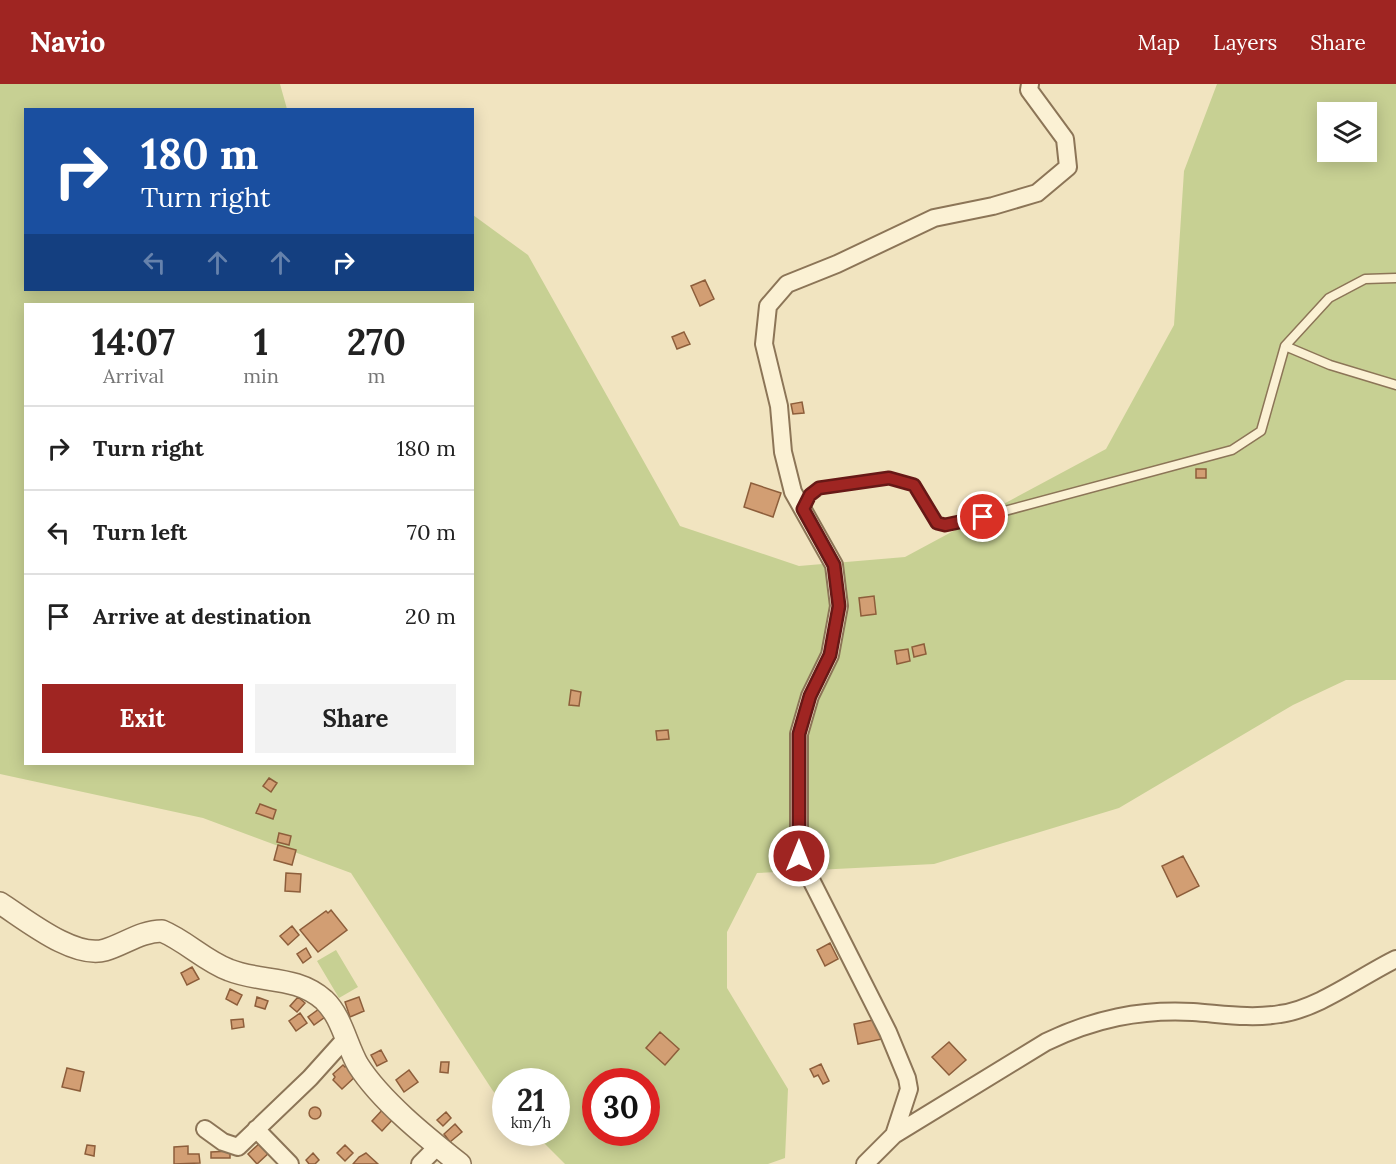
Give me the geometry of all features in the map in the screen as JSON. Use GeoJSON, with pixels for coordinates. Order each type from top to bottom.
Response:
{"type":"FeatureCollection","features":[{"type":"Feature","properties":{"kind":"street"},"geometry":{"type":"LineString","coordinates":[[894,1135],[909,1089],[907,1078],[888,1032],[799,856],[799,734],[810,696],[830,655],[839,606],[834,565],[793,492],[783,453],[779,406],[764,344],[768,306],[787,284],[837,264],[934,218],[993,206],[1037,193],[1068,167],[1065,139],[1029,90],[1030,84]]}},
{"type":"Feature","properties":{"kind":"street"},"geometry":{"type":"LineString","coordinates":[[0,903],[66,944],[82,950],[100,951],[151,931],[162,931],[229,970],[284,980],[314,992],[334,1014],[358,1065],[369,1080],[460,1164]]}},
{"type":"Feature","properties":{"kind":"street"},"geometry":{"type":"LineString","coordinates":[[865,1164],[894,1135],[1046,1042],[1094,1022],[1122,1014],[1156,1011],[1230,1016],[1282,1014],[1306,1006],[1396,959]]}},
{"type":"Feature","properties":{"kind":"street"},"geometry":{"type":"LineString","coordinates":[[205,1129],[223,1142],[238,1147],[310,1078],[346,1038]]}},
{"type":"Feature","properties":{"kind":"street"},"geometry":{"type":"LineString","coordinates":[[256,1130],[290,1164]]}},
{"type":"Feature","properties":{"kind":"street"},"geometry":{"type":"LineString","coordinates":[[420,1164],[438,1146]]}},
{"type":"Feature","properties":{"kind":"lane"},"geometry":{"type":"LineString","coordinates":[[803,509],[810,495],[819,488],[889,478],[914,485],[937,523],[953,525],[1232,450],[1261,431],[1285,346],[1329,298],[1365,279],[1396,278]]}},
{"type":"Feature","properties":{"kind":"lane"},"geometry":{"type":"LineString","coordinates":[[1285,346],[1330,365],[1396,385]]}},
{"type":"Feature","properties":{"kind":"green space"},"geometry":{"type":"Polygon","coordinates":[[[0,84],[280,84],[287,108],[24,108],[24,291],[474,291],[474,216],[528,255],[680,526],[799,566],[905,557],[1106,449],[1174,325],[1184,171],[1217,84],[1396,84],[1396,680],[1346,680],[1293,705],[1119,808],[934,864],[757,873],[727,932],[727,988],[788,1089],[785,1158],[768,1164],[565,1164],[547,1146],[570,1146],[570,1068],[492,1068],[492,1089],[351,873],[203,818],[0,774],[0,84]]]}},
{"type":"Feature","properties":{"kind":"green space"},"geometry":{"type":"Polygon","coordinates":[[[336,950],[358,987],[339,998],[317,961],[336,950]]]}},
{"type":"Feature","properties":{"kind":"building"},"geometry":{"type":"Polygon","coordinates":[[[705,280],[714,299],[700,306],[691,286],[705,280]]]}},
{"type":"Feature","properties":{"kind":"building"},"geometry":{"type":"Polygon","coordinates":[[[684,332],[690,344],[677,349],[672,337],[684,332]]]}},
{"type":"Feature","properties":{"kind":"building"},"geometry":{"type":"Polygon","coordinates":[[[802,402],[804,413],[793,414],[791,404],[802,402]]]}},
{"type":"Feature","properties":{"kind":"building"},"geometry":{"type":"Polygon","coordinates":[[[1196,469],[1206,469],[1206,478],[1196,478],[1196,469]]]}},
{"type":"Feature","properties":{"kind":"building"},"geometry":{"type":"Polygon","coordinates":[[[751,483],[781,493],[773,517],[744,507],[751,483]]]}},
{"type":"Feature","properties":{"kind":"building"},"geometry":{"type":"Polygon","coordinates":[[[874,596],[876,614],[861,616],[859,598],[874,596]]]}},
{"type":"Feature","properties":{"kind":"building"},"geometry":{"type":"Polygon","coordinates":[[[924,644],[926,654],[914,657],[912,647],[924,644]]]}},
{"type":"Feature","properties":{"kind":"building"},"geometry":{"type":"Polygon","coordinates":[[[908,649],[910,661],[897,664],[895,651],[908,649]]]}},
{"type":"Feature","properties":{"kind":"building"},"geometry":{"type":"Polygon","coordinates":[[[571,690],[581,692],[579,706],[569,705],[571,690]]]}},
{"type":"Feature","properties":{"kind":"building"},"geometry":{"type":"Polygon","coordinates":[[[668,730],[669,739],[657,740],[656,731],[668,730]]]}},
{"type":"Feature","properties":{"kind":"building"},"geometry":{"type":"Polygon","coordinates":[[[269,778],[277,783],[271,792],[263,786],[269,778]]]}},
{"type":"Feature","properties":{"kind":"building"},"geometry":{"type":"Polygon","coordinates":[[[260,804],[276,810],[273,819],[256,813],[260,804]]]}},
{"type":"Feature","properties":{"kind":"building"},"geometry":{"type":"Polygon","coordinates":[[[279,833],[291,836],[289,845],[277,842],[279,833]]]}},
{"type":"Feature","properties":{"kind":"building"},"geometry":{"type":"Polygon","coordinates":[[[278,845],[296,850],[292,865],[274,860],[278,845]]]}},
{"type":"Feature","properties":{"kind":"building"},"geometry":{"type":"Polygon","coordinates":[[[1183,856],[1199,886],[1177,897],[1162,866],[1183,856]]]}},
{"type":"Feature","properties":{"kind":"building"},"geometry":{"type":"Polygon","coordinates":[[[286,873],[301,874],[300,892],[285,891],[286,873]]]}},
{"type":"Feature","properties":{"kind":"building"},"geometry":{"type":"Polygon","coordinates":[[[331,910],[347,930],[318,952],[300,930],[326,911],[328,913],[331,910]]]}},
{"type":"Feature","properties":{"kind":"building"},"geometry":{"type":"Polygon","coordinates":[[[292,926],[299,935],[288,945],[280,936],[292,926]]]}},
{"type":"Feature","properties":{"kind":"building"},"geometry":{"type":"Polygon","coordinates":[[[830,943],[838,959],[825,966],[817,950],[830,943]]]}},
{"type":"Feature","properties":{"kind":"building"},"geometry":{"type":"Polygon","coordinates":[[[306,948],[311,957],[303,963],[297,954],[306,948]]]}},
{"type":"Feature","properties":{"kind":"building"},"geometry":{"type":"Polygon","coordinates":[[[192,967],[199,979],[187,985],[181,973],[192,967]]]}},
{"type":"Feature","properties":{"kind":"building"},"geometry":{"type":"Polygon","coordinates":[[[230,989],[242,995],[237,1005],[226,999],[230,989]]]}},
{"type":"Feature","properties":{"kind":"building"},"geometry":{"type":"Polygon","coordinates":[[[257,997],[268,1001],[265,1009],[255,1006],[257,997]]]}},
{"type":"Feature","properties":{"kind":"building"},"geometry":{"type":"Polygon","coordinates":[[[298,997],[305,1003],[297,1012],[290,1006],[298,997]]]}},
{"type":"Feature","properties":{"kind":"building"},"geometry":{"type":"Polygon","coordinates":[[[359,997],[364,1011],[350,1017],[345,1002],[359,997]]]}},
{"type":"Feature","properties":{"kind":"building"},"geometry":{"type":"Polygon","coordinates":[[[319,1009],[325,1017],[314,1025],[308,1017],[319,1009]]]}},
{"type":"Feature","properties":{"kind":"building"},"geometry":{"type":"Polygon","coordinates":[[[300,1013],[307,1023],[296,1031],[289,1021],[300,1013]]]}},
{"type":"Feature","properties":{"kind":"building"},"geometry":{"type":"Polygon","coordinates":[[[243,1019],[244,1027],[232,1029],[231,1020],[243,1019]]]}},
{"type":"Feature","properties":{"kind":"building"},"geometry":{"type":"Polygon","coordinates":[[[878,1019],[882,1039],[858,1044],[854,1024],[878,1019]]]}},
{"type":"Feature","properties":{"kind":"building"},"geometry":{"type":"Polygon","coordinates":[[[660,1032],[679,1049],[665,1065],[646,1048],[660,1032]]]}},
{"type":"Feature","properties":{"kind":"building"},"geometry":{"type":"Polygon","coordinates":[[[949,1042],[966,1060],[949,1075],[932,1057],[949,1042]]]}},
{"type":"Feature","properties":{"kind":"building"},"geometry":{"type":"Polygon","coordinates":[[[381,1050],[387,1061],[377,1066],[371,1055],[381,1050]]]}},
{"type":"Feature","properties":{"kind":"building"},"geometry":{"type":"Polygon","coordinates":[[[441,1062],[449,1062],[448,1073],[440,1072],[441,1062]]]}},
{"type":"Feature","properties":{"kind":"building"},"geometry":{"type":"Polygon","coordinates":[[[821,1064],[829,1081],[823,1084],[818,1075],[814,1077],[810,1069],[821,1064]]]}},
{"type":"Feature","properties":{"kind":"building"},"geometry":{"type":"Polygon","coordinates":[[[343,1065],[345,1067],[347,1065],[357,1075],[342,1089],[333,1080],[335,1077],[333,1074],[343,1065]]]}},
{"type":"Feature","properties":{"kind":"building"},"geometry":{"type":"Polygon","coordinates":[[[67,1068],[84,1072],[80,1091],[62,1087],[67,1068]]]}},
{"type":"Feature","properties":{"kind":"building"},"geometry":{"type":"Polygon","coordinates":[[[409,1070],[418,1082],[404,1092],[396,1080],[409,1070]]]}},
{"type":"Feature","properties":{"kind":"building"},"geometry":{"type":"Polygon","coordinates":[[[317,1107],[321,1113],[317,1119],[313,1119],[309,1111],[317,1107]]]}},
{"type":"Feature","properties":{"kind":"building"},"geometry":{"type":"Polygon","coordinates":[[[385,1107],[395,1117],[382,1131],[372,1121],[385,1107]]]}},
{"type":"Feature","properties":{"kind":"building"},"geometry":{"type":"Polygon","coordinates":[[[446,1112],[451,1118],[443,1126],[437,1120],[446,1112]]]}},
{"type":"Feature","properties":{"kind":"building"},"geometry":{"type":"Polygon","coordinates":[[[455,1124],[462,1132],[450,1142],[444,1134],[455,1124]]]}},
{"type":"Feature","properties":{"kind":"building"},"geometry":{"type":"Polygon","coordinates":[[[262,1141],[271,1151],[257,1164],[248,1154],[262,1141]]]}},
{"type":"Feature","properties":{"kind":"building"},"geometry":{"type":"Polygon","coordinates":[[[87,1145],[95,1146],[94,1156],[85,1154],[87,1145]]]}},
{"type":"Feature","properties":{"kind":"building"},"geometry":{"type":"Polygon","coordinates":[[[345,1145],[353,1153],[345,1161],[337,1153],[345,1145]]]}},
{"type":"Feature","properties":{"kind":"building"},"geometry":{"type":"Polygon","coordinates":[[[188,1146],[188,1154],[199,1154],[200,1163],[174,1164],[174,1147],[188,1146]]]}},
{"type":"Feature","properties":{"kind":"building"},"geometry":{"type":"Polygon","coordinates":[[[230,1151],[230,1158],[211,1158],[211,1152],[230,1151]]]}},
{"type":"Feature","properties":{"kind":"building"},"geometry":{"type":"Polygon","coordinates":[[[313,1153],[319,1160],[315,1164],[309,1164],[306,1160],[313,1153]]]}},
{"type":"Feature","properties":{"kind":"building"},"geometry":{"type":"Polygon","coordinates":[[[366,1153],[378,1164],[353,1164],[359,1157],[366,1153]]]}},
{"type":"Feature","properties":{"kind":"route"},"geometry":{"type":"LineString","coordinates":[[799,856],[799,734],[810,696],[830,655],[839,606],[834,565],[803,509],[810,495],[819,488],[889,478],[914,485],[937,523],[960,524],[983,517]]}}]}
